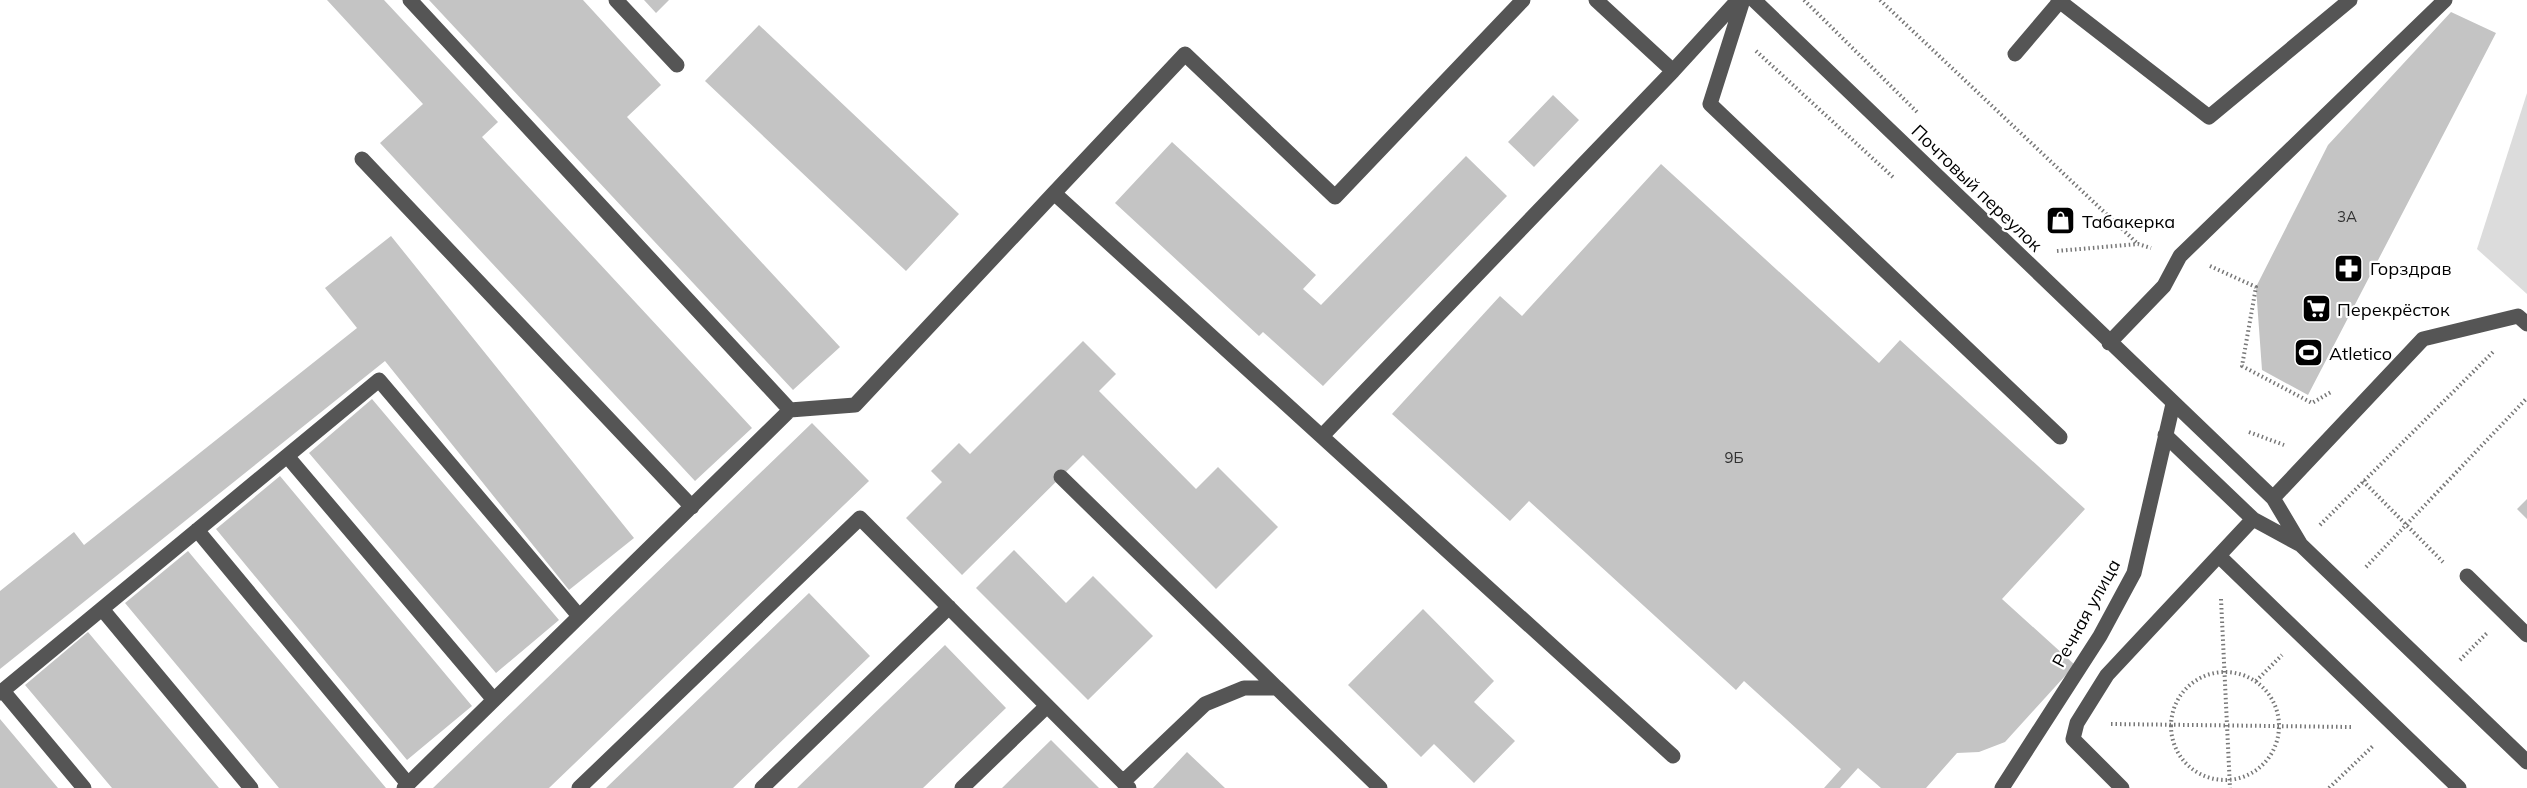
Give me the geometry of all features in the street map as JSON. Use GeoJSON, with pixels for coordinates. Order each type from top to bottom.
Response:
{"type":"FeatureCollection","features":[{"type":"Feature","properties":{"kind":"street"},"geometry":{"type":"LineString","coordinates":[[410,0],[790,410]]}},
{"type":"Feature","properties":{"kind":"street"},"geometry":{"type":"LineString","coordinates":[[616,0],[677,65]]}},
{"type":"Feature","properties":{"kind":"street"},"geometry":{"type":"LineString","coordinates":[[197,530],[406,786],[790,410],[855,405],[1185,54],[1335,197],[1523,0]]}},
{"type":"Feature","properties":{"kind":"street"},"geometry":{"type":"LineString","coordinates":[[1596,0],[1673,71]]}},
{"type":"Feature","properties":{"kind":"street"},"geometry":{"type":"LineString","coordinates":[[1322,436],[1673,71],[1738,0]]}},
{"type":"Feature","properties":{"kind":"street"},"geometry":{"type":"LineString","coordinates":[[1743,0],[1710,104],[2060,437]]}},
{"type":"Feature","properties":{"kind":"street","name":"Почтовый переулок"},"geometry":{"type":"LineString","coordinates":[[1754,0],[2273,498],[2301,545]]}},
{"type":"Feature","properties":{"kind":"street"},"geometry":{"type":"LineString","coordinates":[[2015,54],[2059,1],[2209,117],[2350,0]]}},
{"type":"Feature","properties":{"kind":"street"},"geometry":{"type":"LineString","coordinates":[[2109,343],[2164,286],[2180,256],[2445,0]]}},
{"type":"Feature","properties":{"kind":"street"},"geometry":{"type":"LineString","coordinates":[[362,159],[692,507]]}},
{"type":"Feature","properties":{"kind":"street"},"geometry":{"type":"LineString","coordinates":[[1054,193],[1673,756]]}},
{"type":"Feature","properties":{"kind":"street"},"geometry":{"type":"LineString","coordinates":[[2273,498],[2423,339],[2518,316],[2526,323]]}},
{"type":"Feature","properties":{"kind":"street"},"geometry":{"type":"LineString","coordinates":[[84,788],[2,692],[379,380],[579,616]]}},
{"type":"Feature","properties":{"kind":"street","name":"Речная улица"},"geometry":{"type":"LineString","coordinates":[[2002,788],[2100,636],[2134,573],[2173,404]]}},
{"type":"Feature","properties":{"kind":"street"},"geometry":{"type":"LineString","coordinates":[[2165,435],[2253,519],[2301,545],[2527,762]]}},
{"type":"Feature","properties":{"kind":"street"},"geometry":{"type":"LineString","coordinates":[[287,456],[494,700]]}},
{"type":"Feature","properties":{"kind":"street"},"geometry":{"type":"LineString","coordinates":[[1061,477],[1380,788]]}},
{"type":"Feature","properties":{"kind":"street"},"geometry":{"type":"LineString","coordinates":[[579,788],[860,518],[1126,785],[1206,704],[1244,688],[1277,688]]}},
{"type":"Feature","properties":{"kind":"street"},"geometry":{"type":"LineString","coordinates":[[2122,788],[2073,739],[2077,723],[2107,675],[2253,519]]}},
{"type":"Feature","properties":{"kind":"street"},"geometry":{"type":"LineString","coordinates":[[2219,556],[2459,788]]}},
{"type":"Feature","properties":{"kind":"street"},"geometry":{"type":"LineString","coordinates":[[2467,576],[2527,635]]}},
{"type":"Feature","properties":{"kind":"street"},"geometry":{"type":"LineString","coordinates":[[762,788],[949,607]]}},
{"type":"Feature","properties":{"kind":"street"},"geometry":{"type":"LineString","coordinates":[[102,609],[251,788]]}},
{"type":"Feature","properties":{"kind":"street"},"geometry":{"type":"LineString","coordinates":[[963,788],[1047,706]]}},
{"type":"Feature","properties":{"kind":"path"},"geometry":{"type":"LineString","coordinates":[[1880,0],[2138,244]]}},
{"type":"Feature","properties":{"kind":"path"},"geometry":{"type":"LineString","coordinates":[[1734,30],[1896,181]]}},
{"type":"Feature","properties":{"kind":"path"},"geometry":{"type":"LineString","coordinates":[[2256,287],[2242,366],[2312,403],[2332,391]]}},
{"type":"Feature","properties":{"kind":"path"},"geometry":{"type":"LineString","coordinates":[[2301,545],[2363,481],[2526,323]]}},
{"type":"Feature","properties":{"kind":"path"},"geometry":{"type":"LineString","coordinates":[[2406,525],[2527,398]]}},
{"type":"Feature","properties":{"kind":"path"},"geometry":{"type":"LineString","coordinates":[[2363,481],[2444,564],[2467,576]]}},
{"type":"Feature","properties":{"kind":"path"},"geometry":{"type":"LineString","coordinates":[[2219,556],[2230,788]]}},
{"type":"Feature","properties":{"kind":"path"},"geometry":{"type":"LineString","coordinates":[[2442,679],[2506,614]]}},
{"type":"Feature","properties":{"kind":"path"},"geometry":{"type":"LineString","coordinates":[[2224,672],[2245,675],[2256,681],[2272,698],[2280,727],[2276,746],[2265,763],[2250,775],[2230,780],[2205,777],[2186,764],[2174,747],[2170,726],[2174,706],[2186,688],[2203,676],[2224,672]]}},
{"type":"Feature","properties":{"kind":"path"},"geometry":{"type":"LineString","coordinates":[[2077,723],[2170,726],[2395,726]]}},
{"type":"Feature","properties":{"kind":"path"},"geometry":{"type":"LineString","coordinates":[[2328,788],[2395,726]]}},
{"type":"Feature","properties":{"kind":"shaded area"},"geometry":{"type":"Polygon","coordinates":[[[2527,93],[2527,294],[2477,249],[2527,93]]]}},
{"type":"Feature","properties":{"kind":"building"},"geometry":{"type":"Polygon","coordinates":[[[327,0],[384,0],[498,122],[482,137],[752,428],[695,481],[380,143],[423,104],[327,0]]]}},
{"type":"Feature","properties":{"kind":"building"},"geometry":{"type":"Polygon","coordinates":[[[429,0],[583,0],[661,85],[627,117],[840,347],[793,390],[429,0]]]}},
{"type":"Feature","properties":{"kind":"building"},"geometry":{"type":"Polygon","coordinates":[[[644,0],[669,0],[656,13],[644,0]]]}},
{"type":"Feature","properties":{"kind":"building"},"geometry":{"type":"Polygon","coordinates":[[[2451,12],[2496,33],[2308,395],[2262,370],[2256,287],[2328,145],[2451,12]]]}},
{"type":"Feature","properties":{"kind":"building"},"geometry":{"type":"Polygon","coordinates":[[[759,25],[959,214],[906,271],[705,81],[759,25]]]}},
{"type":"Feature","properties":{"kind":"building"},"geometry":{"type":"Polygon","coordinates":[[[1553,95],[1579,120],[1534,167],[1508,142],[1553,95]]]}},
{"type":"Feature","properties":{"kind":"building"},"geometry":{"type":"Polygon","coordinates":[[[1172,142],[1316,275],[1303,289],[1321,305],[1466,156],[1507,196],[1323,386],[1263,332],[1259,336],[1115,203],[1172,142]]]}},
{"type":"Feature","properties":{"kind":"building"},"geometry":{"type":"Polygon","coordinates":[[[1661,164],[1879,363],[1900,340],[2085,509],[2002,599],[2075,665],[2005,742],[1979,752],[1957,753],[1926,788],[1881,788],[1858,768],[1840,788],[1824,788],[1841,769],[1744,681],[1736,690],[1529,501],[1510,521],[1392,414],[1500,296],[1522,316],[1661,164]]]}},
{"type":"Feature","properties":{"kind":"building"},"geometry":{"type":"Polygon","coordinates":[[[391,236],[634,538],[569,590],[385,361],[0,669],[0,591],[74,532],[84,545],[357,328],[325,288],[391,236]]]}},
{"type":"Feature","properties":{"kind":"building"},"geometry":{"type":"Polygon","coordinates":[[[1083,341],[1116,374],[1099,391],[1196,489],[1218,467],[1278,527],[1216,589],[1083,455],[962,575],[906,518],[942,482],[931,471],[959,443],[970,454],[1083,341]]]}},
{"type":"Feature","properties":{"kind":"building"},"geometry":{"type":"Polygon","coordinates":[[[372,399],[559,620],[496,673],[309,453],[372,399]]]}},
{"type":"Feature","properties":{"kind":"building"},"geometry":{"type":"Polygon","coordinates":[[[812,423],[869,481],[549,788],[433,788],[812,423]]]}},
{"type":"Feature","properties":{"kind":"building"},"geometry":{"type":"Polygon","coordinates":[[[280,476],[472,706],[407,760],[216,529],[280,476]]]}},
{"type":"Feature","properties":{"kind":"building"},"geometry":{"type":"Polygon","coordinates":[[[2527,499],[2527,519],[2517,509],[2527,499]]]}},
{"type":"Feature","properties":{"kind":"building"},"geometry":{"type":"Polygon","coordinates":[[[1014,550],[1066,603],[1093,576],[1153,636],[1088,700],[976,588],[1014,550]]]}},
{"type":"Feature","properties":{"kind":"building"},"geometry":{"type":"Polygon","coordinates":[[[188,551],[386,788],[279,788],[125,603],[188,551]]]}},
{"type":"Feature","properties":{"kind":"building"},"geometry":{"type":"Polygon","coordinates":[[[809,593],[870,656],[733,788],[606,788],[809,593]]]}},
{"type":"Feature","properties":{"kind":"building"},"geometry":{"type":"Polygon","coordinates":[[[1423,609],[1494,681],[1474,702],[1515,741],[1474,783],[1434,744],[1421,757],[1348,685],[1423,609]]]}},
{"type":"Feature","properties":{"kind":"building"},"geometry":{"type":"Polygon","coordinates":[[[88,632],[219,788],[112,788],[25,685],[88,632]]]}},
{"type":"Feature","properties":{"kind":"building"},"geometry":{"type":"Polygon","coordinates":[[[945,645],[1006,708],[923,788],[797,788],[945,645]]]}},
{"type":"Feature","properties":{"kind":"building"},"geometry":{"type":"Polygon","coordinates":[[[0,719],[58,788],[0,788],[0,719]]]}},
{"type":"Feature","properties":{"kind":"building"},"geometry":{"type":"Polygon","coordinates":[[[1051,740],[1099,788],[1002,788],[1051,740]]]}},
{"type":"Feature","properties":{"kind":"building"},"geometry":{"type":"Polygon","coordinates":[[[1187,752],[1225,788],[1153,788],[1187,752]]]}},
{"type":"Feature","properties":{"kind":"place","name":"Табакерка"},"geometry":{"type":"Point","coordinates":[2061,221]}},
{"type":"Feature","properties":{"kind":"place","name":"Горздрав"},"geometry":{"type":"Point","coordinates":[2349,268]}},
{"type":"Feature","properties":{"kind":"place","name":"Перекрёсток"},"geometry":{"type":"Point","coordinates":[2316,309]}},
{"type":"Feature","properties":{"kind":"place","name":"Atletico"},"geometry":{"type":"Point","coordinates":[2308,353]}}]}
